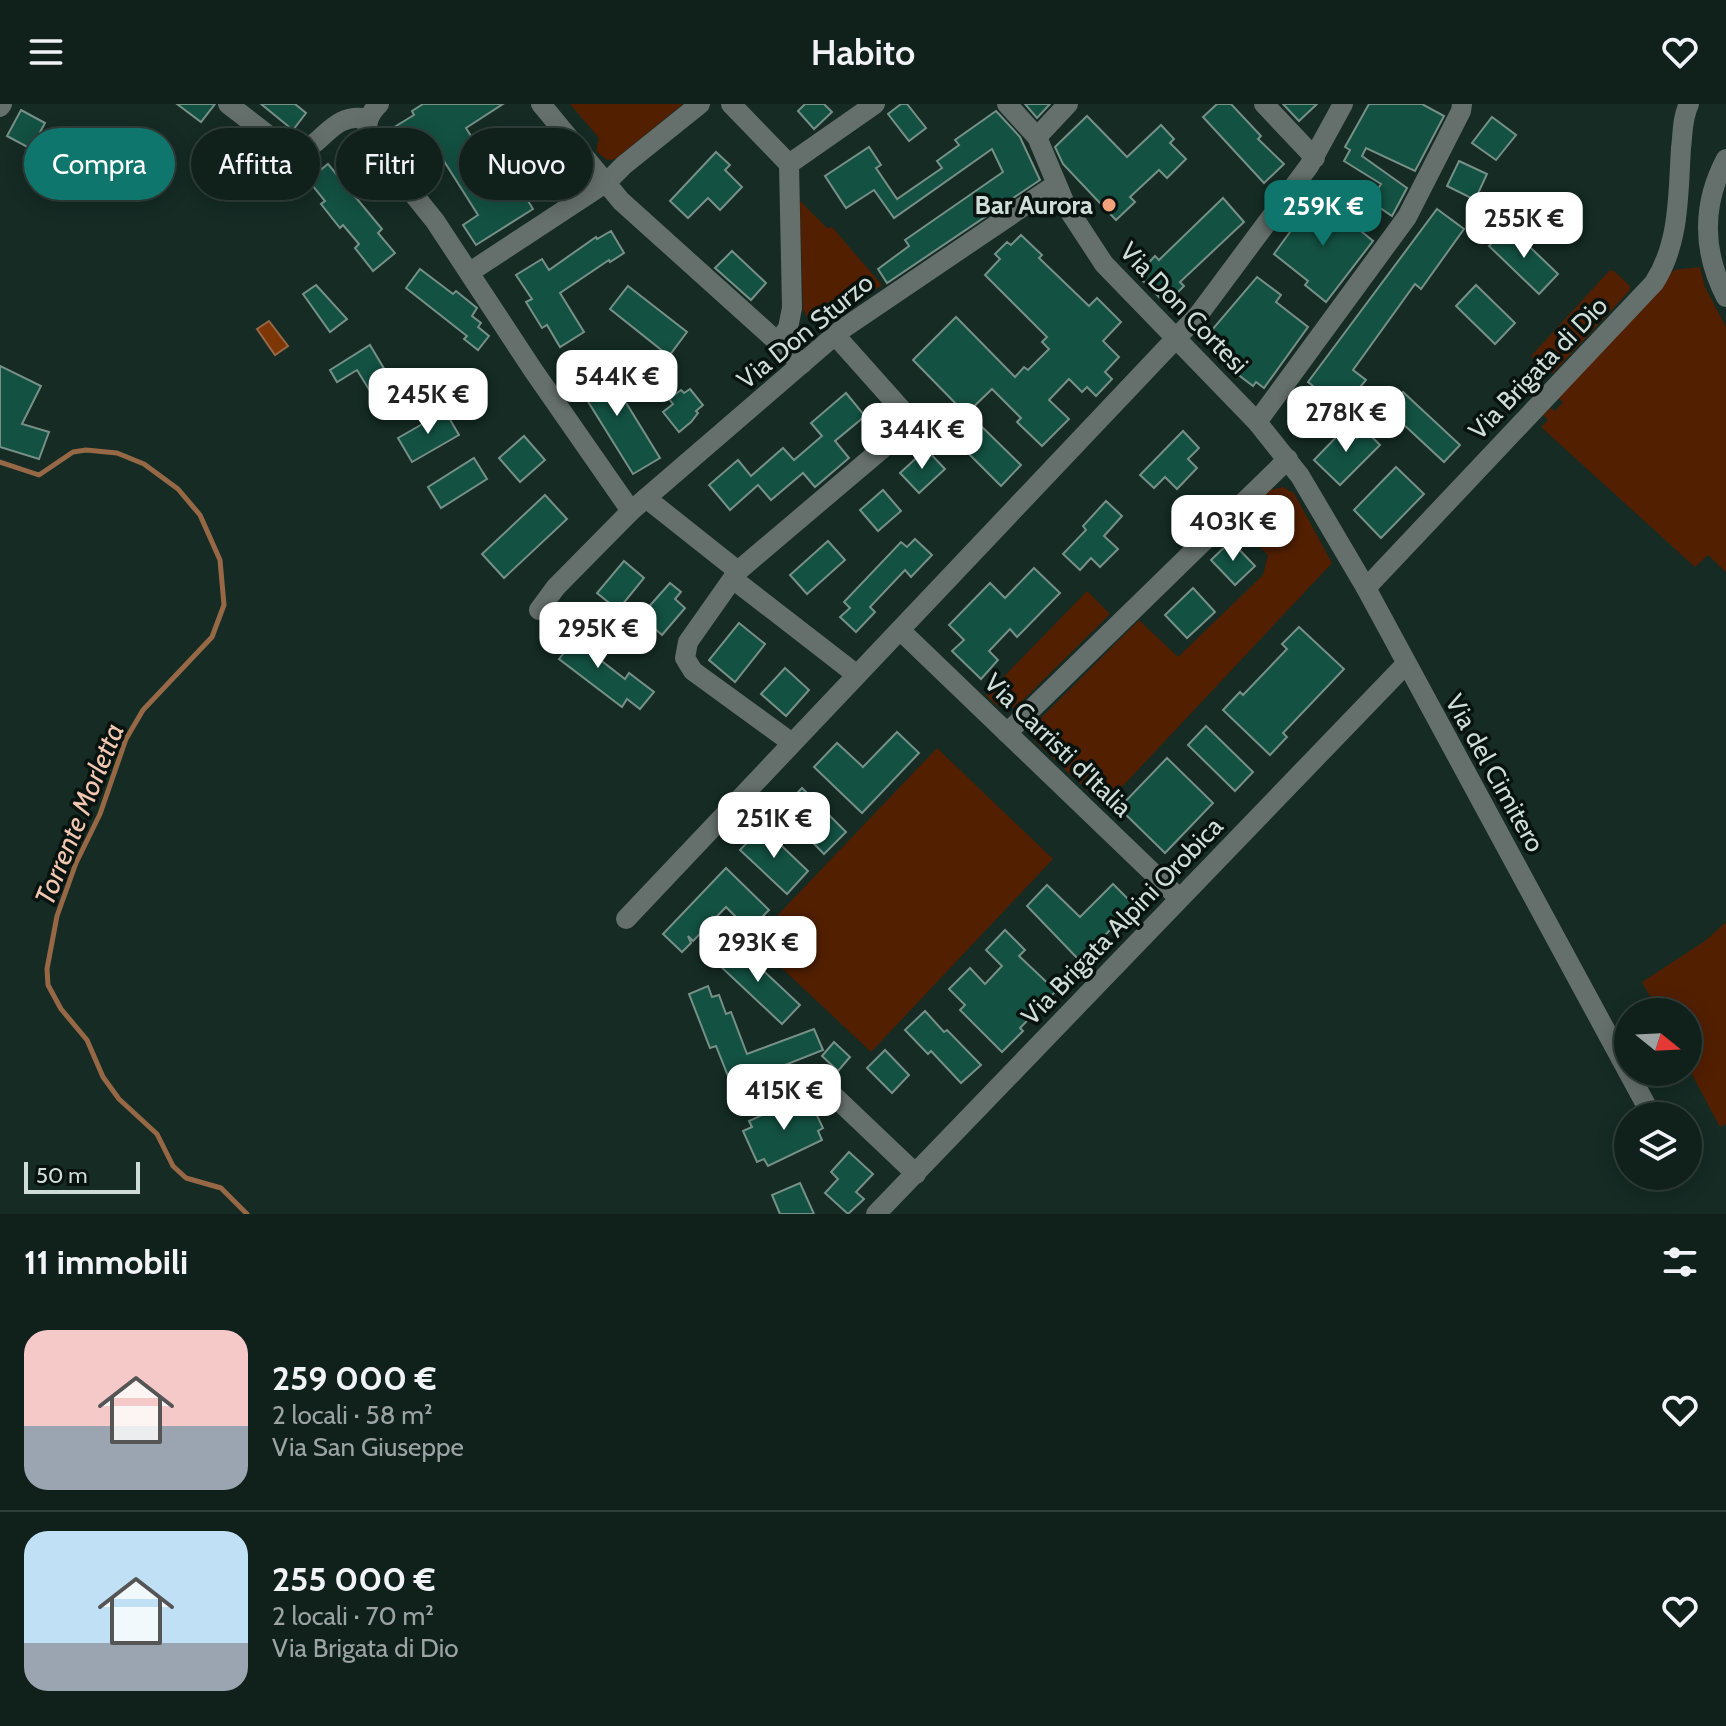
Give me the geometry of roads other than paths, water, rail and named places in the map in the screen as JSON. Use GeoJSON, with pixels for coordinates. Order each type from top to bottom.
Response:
{"type":"FeatureCollection","features":[{"type":"Feature","properties":{"kind":"street"},"geometry":{"type":"LineString","coordinates":[[228,104],[290,152],[304,150],[342,119],[374,111]]}},
{"type":"Feature","properties":{"kind":"street"},"geometry":{"type":"LineString","coordinates":[[541,104],[621,201],[802,364]]}},
{"type":"Feature","properties":{"kind":"street"},"geometry":{"type":"LineString","coordinates":[[470,272],[607,182],[700,104]]}},
{"type":"Feature","properties":{"kind":"street"},"geometry":{"type":"LineString","coordinates":[[731,104],[789,164],[792,308],[788,328],[778,342]]}},
{"type":"Feature","properties":{"kind":"street"},"geometry":{"type":"LineString","coordinates":[[789,164],[875,104]]}},
{"type":"Feature","properties":{"kind":"street"},"geometry":{"type":"LineString","coordinates":[[1007,104],[1037,137],[1068,104]]}},
{"type":"Feature","properties":{"kind":"street"},"geometry":{"type":"LineString","coordinates":[[1264,104],[1315,158]]}},
{"type":"Feature","properties":{"kind":"street"},"geometry":{"type":"LineString","coordinates":[[626,919],[1205,307],[1315,158],[1343,104]]}},
{"type":"Feature","properties":{"kind":"street"},"geometry":{"type":"LineString","coordinates":[[1257,422],[1407,217],[1462,104]]}},
{"type":"Feature","properties":{"kind":"street","name":"Via Brigata di Dio"},"geometry":{"type":"LineString","coordinates":[[1366,588],[1654,283],[1667,260],[1674,234],[1683,124],[1689,104]]}},
{"type":"Feature","properties":{"kind":"street"},"geometry":{"type":"LineString","coordinates":[[374,111],[366,128],[369,139],[435,221],[533,370],[639,504],[735,575],[857,675]]}},
{"type":"Feature","properties":{"kind":"street","name":"Via Don Cortesi"},"geometry":{"type":"LineString","coordinates":[[1037,137],[1070,214],[1104,264],[1257,422],[1288,459]]}},
{"type":"Feature","properties":{"kind":"street"},"geometry":{"type":"LineString","coordinates":[[1726,159],[1710,194],[1707,219],[1711,257],[1726,297]]}},
{"type":"Feature","properties":{"kind":"street","name":"Via Don Sturzo"},"geometry":{"type":"LineString","coordinates":[[539,610],[556,587],[639,504],[835,335],[864,312],[1055,185]]}},
{"type":"Feature","properties":{"kind":"street"},"geometry":{"type":"LineString","coordinates":[[792,743],[697,675],[687,664],[685,653],[688,642],[735,575],[903,428],[905,418],[901,409],[835,335]]}},
{"type":"Feature","properties":{"kind":"street"},"geometry":{"type":"LineString","coordinates":[[1007,733],[1288,459]]}},
{"type":"Feature","properties":{"kind":"street","name":"Via del Cimitero"},"geometry":{"type":"LineString","coordinates":[[1288,459],[1366,588],[1644,1102]]}},
{"type":"Feature","properties":{"kind":"street","name":"Via Carristi d'Italia"},"geometry":{"type":"LineString","coordinates":[[900,630],[1179,898]]}},
{"type":"Feature","properties":{"kind":"street","name":"Via Brigata Alpini Orobica"},"geometry":{"type":"LineString","coordinates":[[876,1214],[1406,664]]}},
{"type":"Feature","properties":{"kind":"street"},"geometry":{"type":"LineString","coordinates":[[835,1097],[916,1174]]}},
{"type":"Feature","properties":{"kind":"waterway","name":"Torrente Morletta"},"geometry":{"type":"LineString","coordinates":[[0,462],[39,475],[73,452],[86,450],[117,453],[144,464],[178,489],[200,515],[220,560],[224,605],[212,637],[143,710],[126,739],[100,814],[76,863],[57,916],[47,969],[48,985],[61,1009],[87,1040],[103,1077],[119,1099],[157,1134],[173,1166],[186,1178],[221,1188],[247,1214]]}},
{"type":"Feature","properties":{"kind":"place","name":"Bar Aurora"},"geometry":{"type":"Point","coordinates":[1109,205]}}]}
